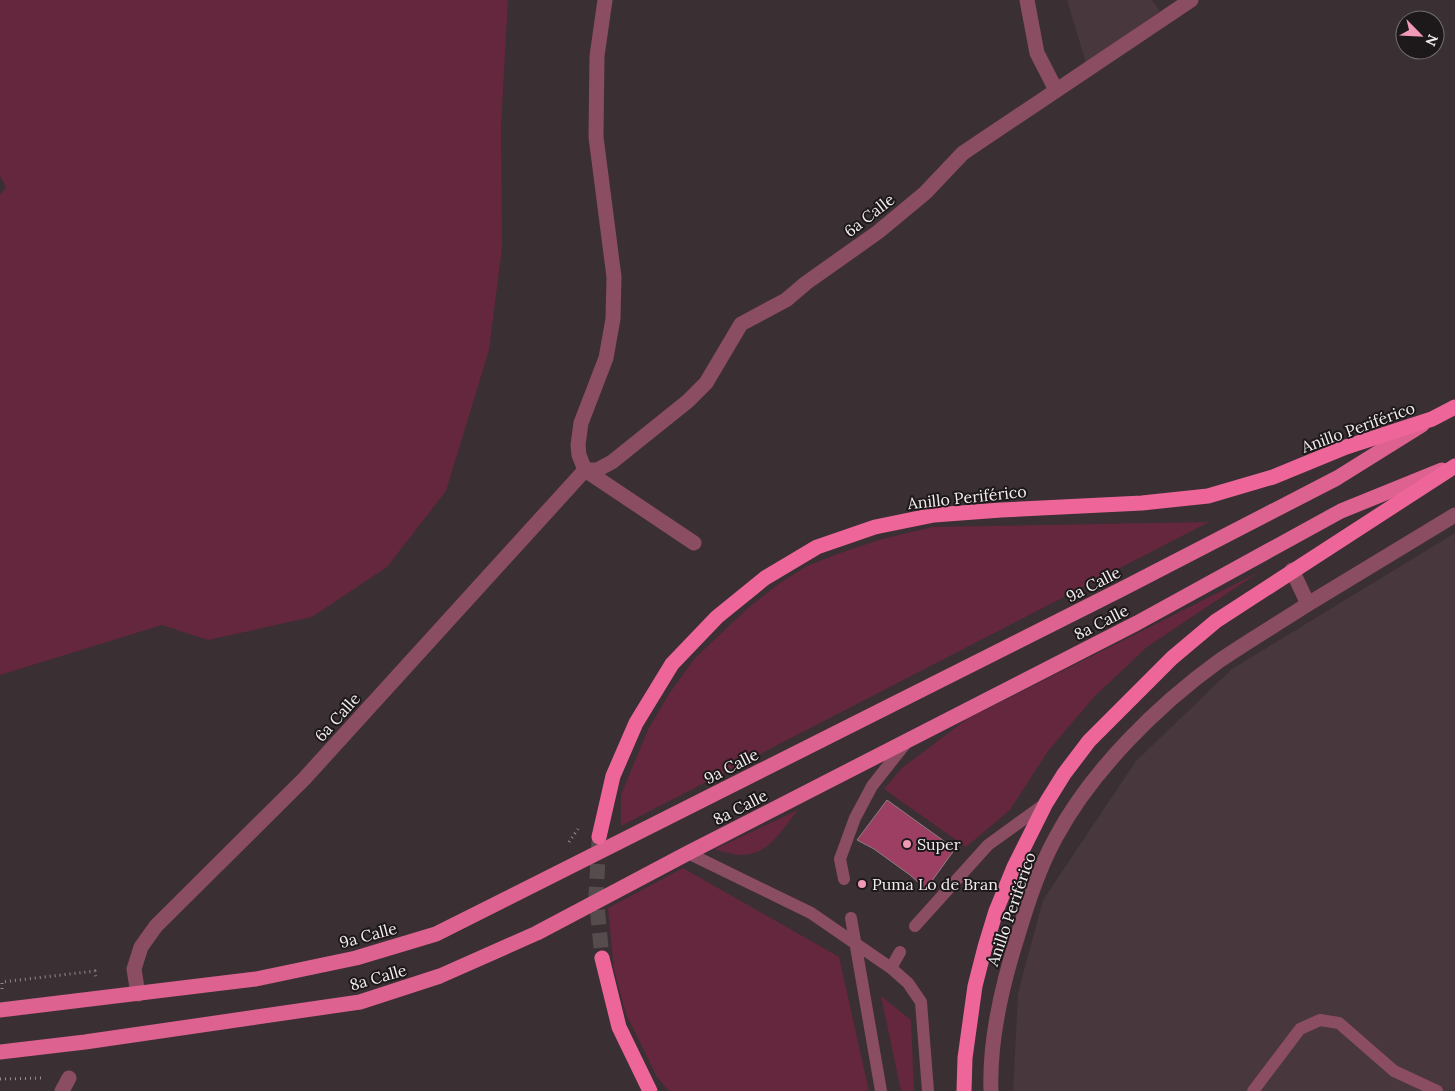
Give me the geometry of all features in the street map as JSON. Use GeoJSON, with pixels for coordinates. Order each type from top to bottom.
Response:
{"type":"FeatureCollection","features":[{"type":"Feature","properties":{"kind":"highway","name":"Anillo Periférico"},"geometry":{"type":"LineString","coordinates":[[599,837],[613,776],[636,723],[672,664],[717,617],[765,578],[817,548],[875,527],[934,515],[1142,503],[1208,496],[1273,477],[1346,447],[1432,419],[1455,408]]}},
{"type":"Feature","properties":{"kind":"highway","name":"Anillo Periférico"},"geometry":{"type":"LineString","coordinates":[[964,1091],[965,1058],[969,1026],[975,986],[985,947],[1014,867],[1046,802],[1089,741],[1172,658],[1216,620],[1455,465]]}},
{"type":"Feature","properties":{"kind":"highway"},"geometry":{"type":"LineString","coordinates":[[602,958],[619,1027],[650,1091]]}},
{"type":"Feature","properties":{"kind":"main road","name":"9a Calle"},"geometry":{"type":"LineString","coordinates":[[0,1010],[256,979],[356,958],[436,934],[1131,585],[1337,478],[1432,419]]}},
{"type":"Feature","properties":{"kind":"main road","name":"8a Calle"},"geometry":{"type":"LineString","coordinates":[[0,1052],[85,1042],[360,1002],[440,976],[537,933],[688,853],[1137,623],[1341,511],[1455,465]]}},
{"type":"Feature","properties":{"kind":"street"},"geometry":{"type":"LineString","coordinates":[[605,0],[597,56],[596,137],[614,277],[613,319],[606,358],[581,423],[578,445],[579,455],[586,470],[694,543]]}},
{"type":"Feature","properties":{"kind":"street","name":"6a Calle"},"geometry":{"type":"LineString","coordinates":[[138,994],[134,969],[141,947],[156,926],[304,779],[586,470],[597,470],[612,462],[688,401],[706,383],[741,324],[786,300],[806,283],[878,232],[925,193],[963,153],[1192,0]]}},
{"type":"Feature","properties":{"kind":"street"},"geometry":{"type":"LineString","coordinates":[[1029,2],[1038,53],[1056,90]]}},
{"type":"Feature","properties":{"kind":"street","name":"Anillo Periférico"},"geometry":{"type":"LineString","coordinates":[[991,1091],[993,1049],[1002,989],[1037,877],[1056,837],[1075,806],[1109,761],[1185,687],[1220,661],[1308,604],[1455,515]]}},
{"type":"Feature","properties":{"kind":"street"},"geometry":{"type":"LineString","coordinates":[[1292,570],[1308,604]]}},
{"type":"Feature","properties":{"kind":"lane"},"geometry":{"type":"LineString","coordinates":[[844,878],[840,859],[855,818],[872,786],[909,739]]}},
{"type":"Feature","properties":{"kind":"lane"},"geometry":{"type":"LineString","coordinates":[[915,926],[988,845],[1046,802]]}},
{"type":"Feature","properties":{"kind":"lane"},"geometry":{"type":"LineString","coordinates":[[688,853],[811,913],[891,968],[908,983],[921,1002],[928,1091]]}},
{"type":"Feature","properties":{"kind":"lane"},"geometry":{"type":"LineString","coordinates":[[851,918],[881,1091]]}},
{"type":"Feature","properties":{"kind":"lane"},"geometry":{"type":"LineString","coordinates":[[891,968],[900,952]]}},
{"type":"Feature","properties":{"kind":"lane"},"geometry":{"type":"LineString","coordinates":[[1253,1091],[1300,1029],[1320,1020],[1339,1023],[1394,1071],[1437,1091]]}},
{"type":"Feature","properties":{"kind":"path"},"geometry":{"type":"LineString","coordinates":[[2,982],[95,971]]}},
{"type":"Feature","properties":{"kind":"path"},"geometry":{"type":"LineString","coordinates":[[0,1079],[65,1085]]}},
{"type":"Feature","properties":{"kind":"shaded area"},"geometry":{"type":"Polygon","coordinates":[[[0,0],[508,0],[501,127],[502,248],[489,350],[446,491],[387,567],[312,617],[208,640],[162,625],[0,675],[0,195],[6,187],[0,176],[0,0]]]}},
{"type":"Feature","properties":{"kind":"shaded area"},"geometry":{"type":"Polygon","coordinates":[[[1067,0],[1152,0],[1160,11],[1086,63],[1067,0]]]}},
{"type":"Feature","properties":{"kind":"shaded area"},"geometry":{"type":"Polygon","coordinates":[[[1209,522],[621,826],[621,795],[649,728],[669,694],[695,658],[748,608],[780,583],[807,566],[882,539],[933,527],[1209,522]]]}},
{"type":"Feature","properties":{"kind":"shaded area"},"geometry":{"type":"Polygon","coordinates":[[[1455,533],[1455,1091],[1013,1091],[1018,993],[1043,900],[1136,761],[1232,669],[1455,533]]]}},
{"type":"Feature","properties":{"kind":"shaded area"},"geometry":{"type":"Polygon","coordinates":[[[1259,572],[1147,647],[1094,697],[1048,751],[1010,810],[966,847],[884,789],[902,768],[967,719],[1259,572]]]}},
{"type":"Feature","properties":{"kind":"shaded area"},"geometry":{"type":"Polygon","coordinates":[[[798,810],[772,841],[755,853],[744,855],[731,854],[715,849],[798,810]]]}},
{"type":"Feature","properties":{"kind":"shaded area"},"geometry":{"type":"Polygon","coordinates":[[[683,868],[839,957],[869,1091],[669,1091],[657,1077],[626,1014],[614,970],[608,908],[683,868]]]}},
{"type":"Feature","properties":{"kind":"shaded area"},"geometry":{"type":"Polygon","coordinates":[[[881,996],[911,1020],[914,1091],[901,1091],[881,996]]]}},
{"type":"Feature","properties":{"kind":"building","name":"Super"},"geometry":{"type":"Polygon","coordinates":[[[887,800],[955,849],[926,889],[874,849],[857,840],[887,800]]]}},
{"type":"Feature","properties":{"kind":"tunnel"},"geometry":{"type":"LineString","coordinates":[[599,841],[596,895],[602,958]]}},
{"type":"Feature","properties":{"kind":"place","name":"Super"},"geometry":{"type":"Point","coordinates":[907,844]}},
{"type":"Feature","properties":{"kind":"place","name":"Puma Lo de Bran"},"geometry":{"type":"Point","coordinates":[862,884]}}]}
